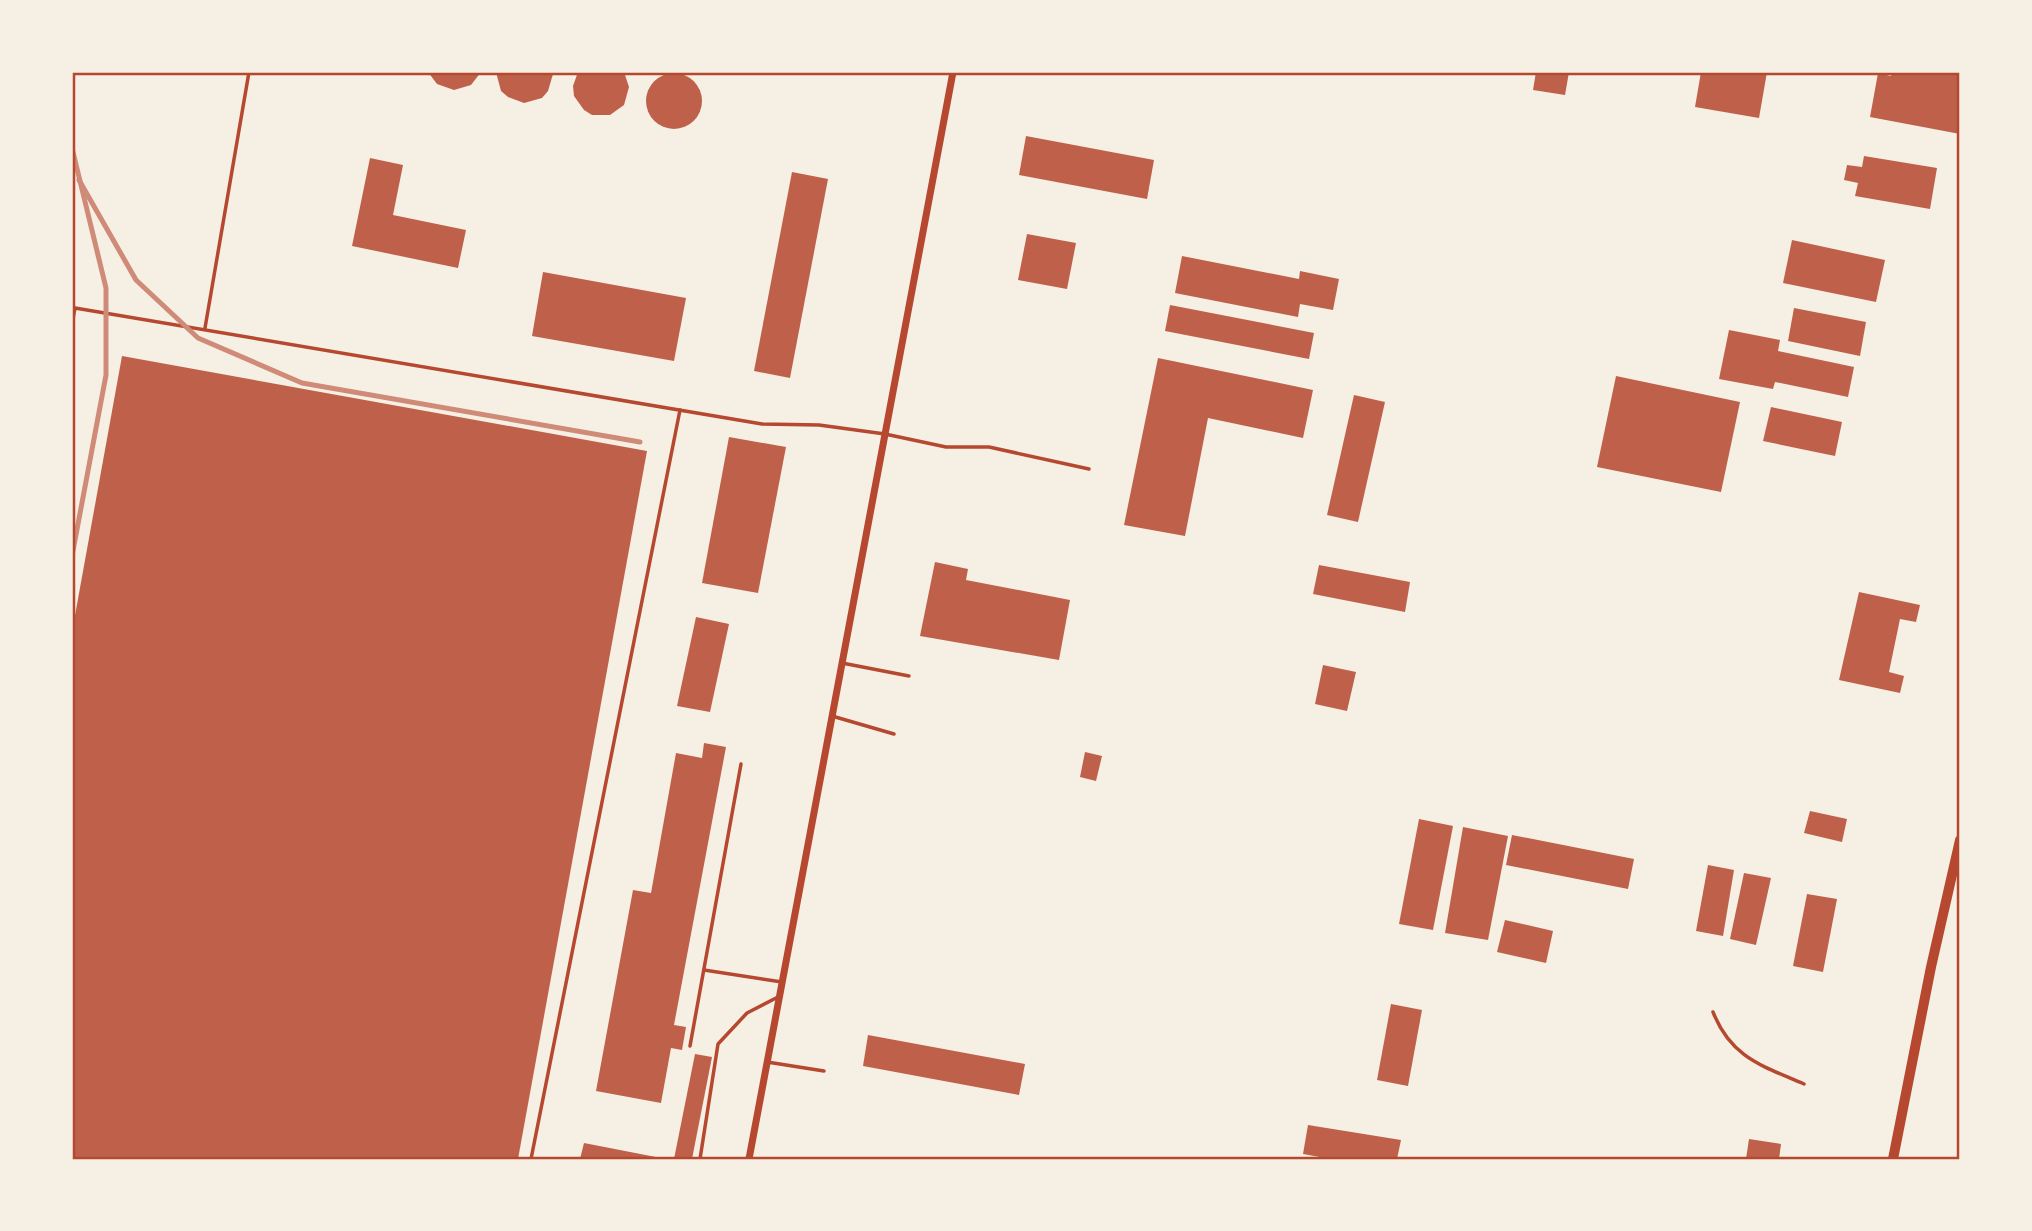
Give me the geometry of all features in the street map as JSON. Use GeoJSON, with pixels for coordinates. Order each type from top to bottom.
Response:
{"type":"FeatureCollection","features":[{"type":"Feature","properties":{"kind":"street"},"geometry":{"type":"LineString","coordinates":[[748,1159],[953,72]]}},
{"type":"Feature","properties":{"kind":"street"},"geometry":{"type":"LineString","coordinates":[[1893,1159],[1931,967],[1960,840]]}},
{"type":"Feature","properties":{"kind":"lane"},"geometry":{"type":"LineString","coordinates":[[205,329],[249,72]]}},
{"type":"Feature","properties":{"kind":"lane"},"geometry":{"type":"LineString","coordinates":[[72,324],[75,308],[762,424],[819,425],[885,434],[946,447],[989,447],[1089,469]]}},
{"type":"Feature","properties":{"kind":"lane"},"geometry":{"type":"LineString","coordinates":[[531,1159],[680,410]]}},
{"type":"Feature","properties":{"kind":"lane"},"geometry":{"type":"LineString","coordinates":[[842,663],[909,676]]}},
{"type":"Feature","properties":{"kind":"lane"},"geometry":{"type":"LineString","coordinates":[[832,716],[894,734]]}},
{"type":"Feature","properties":{"kind":"lane"},"geometry":{"type":"LineString","coordinates":[[690,1046],[741,764]]}},
{"type":"Feature","properties":{"kind":"lane"},"geometry":{"type":"LineString","coordinates":[[704,970],[782,982]]}},
{"type":"Feature","properties":{"kind":"lane"},"geometry":{"type":"LineString","coordinates":[[699,1159],[718,1044],[747,1013],[779,996]]}},
{"type":"Feature","properties":{"kind":"lane"},"geometry":{"type":"LineString","coordinates":[[1713,1012],[1730,1044],[1764,1067],[1804,1084]]}},
{"type":"Feature","properties":{"kind":"lane"},"geometry":{"type":"LineString","coordinates":[[767,1062],[824,1071]]}},
{"type":"Feature","properties":{"kind":"building"},"geometry":{"type":"Polygon","coordinates":[[[428,72],[481,72],[471,85],[454,90],[437,84],[428,72]]]}},
{"type":"Feature","properties":{"kind":"building"},"geometry":{"type":"Polygon","coordinates":[[[496,72],[553,74],[548,91],[542,98],[524,103],[501,91],[496,72]]]}},
{"type":"Feature","properties":{"kind":"building"},"geometry":{"type":"Polygon","coordinates":[[[578,72],[624,72],[629,87],[624,105],[610,115],[592,115],[584,110],[574,96],[573,86],[578,72]]]}},
{"type":"Feature","properties":{"kind":"building"},"geometry":{"type":"Polygon","coordinates":[[[1536,72],[1569,72],[1565,95],[1533,90],[1536,72]]]}},
{"type":"Feature","properties":{"kind":"building"},"geometry":{"type":"Polygon","coordinates":[[[1701,72],[1767,72],[1759,118],[1695,107],[1701,72]]]}},
{"type":"Feature","properties":{"kind":"building"},"geometry":{"type":"Polygon","coordinates":[[[1892,72],[1960,72],[1960,134],[1870,117],[1878,73],[1891,76],[1892,72]]]}},
{"type":"Feature","properties":{"kind":"building"},"geometry":{"type":"Polygon","coordinates":[[[669,73],[679,73],[694,81],[700,90],[700,112],[694,121],[679,129],[669,129],[651,117],[646,106],[646,96],[658,78],[669,73]]]}},
{"type":"Feature","properties":{"kind":"building"},"geometry":{"type":"Polygon","coordinates":[[[1026,136],[1154,160],[1147,199],[1019,175],[1026,136]]]}},
{"type":"Feature","properties":{"kind":"building"},"geometry":{"type":"Polygon","coordinates":[[[1864,156],[1937,168],[1930,209],[1855,196],[1858,183],[1844,180],[1847,165],[1862,167],[1864,156]]]}},
{"type":"Feature","properties":{"kind":"building"},"geometry":{"type":"Polygon","coordinates":[[[370,158],[403,165],[393,215],[466,230],[458,268],[352,246],[370,158]]]}},
{"type":"Feature","properties":{"kind":"building"},"geometry":{"type":"Polygon","coordinates":[[[792,172],[828,179],[790,378],[754,371],[792,172]]]}},
{"type":"Feature","properties":{"kind":"building"},"geometry":{"type":"Polygon","coordinates":[[[1027,234],[1076,243],[1067,289],[1018,280],[1027,234]]]}},
{"type":"Feature","properties":{"kind":"building"},"geometry":{"type":"Polygon","coordinates":[[[1792,240],[1885,260],[1876,302],[1783,283],[1792,240]]]}},
{"type":"Feature","properties":{"kind":"building"},"geometry":{"type":"Polygon","coordinates":[[[1182,256],[1299,279],[1300,271],[1339,279],[1333,310],[1300,304],[1298,317],[1175,293],[1182,256]]]}},
{"type":"Feature","properties":{"kind":"building"},"geometry":{"type":"Polygon","coordinates":[[[543,272],[686,298],[674,361],[532,336],[543,272]]]}},
{"type":"Feature","properties":{"kind":"building"},"geometry":{"type":"Polygon","coordinates":[[[1170,305],[1314,333],[1309,359],[1165,331],[1170,305]]]}},
{"type":"Feature","properties":{"kind":"building"},"geometry":{"type":"Polygon","coordinates":[[[1794,308],[1866,322],[1860,356],[1788,341],[1794,308]]]}},
{"type":"Feature","properties":{"kind":"building"},"geometry":{"type":"Polygon","coordinates":[[[1729,330],[1780,340],[1778,351],[1854,367],[1848,397],[1775,382],[1773,389],[1719,379],[1729,330]]]}},
{"type":"Feature","properties":{"kind":"building"},"geometry":{"type":"Polygon","coordinates":[[[122,356],[647,451],[518,1159],[72,1159],[72,632],[122,356]]]}},
{"type":"Feature","properties":{"kind":"building"},"geometry":{"type":"Polygon","coordinates":[[[1158,358],[1313,390],[1303,438],[1208,418],[1185,536],[1124,525],[1158,358]]]}},
{"type":"Feature","properties":{"kind":"building"},"geometry":{"type":"Polygon","coordinates":[[[1616,376],[1740,402],[1721,492],[1597,467],[1616,376]]]}},
{"type":"Feature","properties":{"kind":"building"},"geometry":{"type":"Polygon","coordinates":[[[1354,395],[1385,402],[1358,522],[1327,515],[1354,395]]]}},
{"type":"Feature","properties":{"kind":"building"},"geometry":{"type":"Polygon","coordinates":[[[1771,407],[1842,422],[1835,456],[1763,441],[1771,407]]]}},
{"type":"Feature","properties":{"kind":"building"},"geometry":{"type":"Polygon","coordinates":[[[729,437],[786,447],[758,593],[702,583],[729,437]]]}},
{"type":"Feature","properties":{"kind":"building"},"geometry":{"type":"Polygon","coordinates":[[[935,562],[968,569],[966,580],[1070,600],[1059,660],[920,636],[935,562]]]}},
{"type":"Feature","properties":{"kind":"building"},"geometry":{"type":"Polygon","coordinates":[[[1319,565],[1410,582],[1405,612],[1313,594],[1319,565]]]}},
{"type":"Feature","properties":{"kind":"building"},"geometry":{"type":"Polygon","coordinates":[[[1859,592],[1920,605],[1916,622],[1900,619],[1889,672],[1904,676],[1900,693],[1839,680],[1859,592]]]}},
{"type":"Feature","properties":{"kind":"building"},"geometry":{"type":"Polygon","coordinates":[[[696,617],[729,624],[710,712],[677,706],[696,617]]]}},
{"type":"Feature","properties":{"kind":"building"},"geometry":{"type":"Polygon","coordinates":[[[1323,665],[1356,672],[1347,711],[1315,704],[1323,665]]]}},
{"type":"Feature","properties":{"kind":"building"},"geometry":{"type":"Polygon","coordinates":[[[704,743],[726,747],[674,1025],[686,1027],[682,1050],[671,1048],[661,1103],[596,1091],[633,890],[651,893],[676,753],[702,758],[704,743]]]}},
{"type":"Feature","properties":{"kind":"building"},"geometry":{"type":"Polygon","coordinates":[[[1085,752],[1102,756],[1096,781],[1080,777],[1085,752]]]}},
{"type":"Feature","properties":{"kind":"building"},"geometry":{"type":"Polygon","coordinates":[[[1810,811],[1847,819],[1842,842],[1804,833],[1810,811]]]}},
{"type":"Feature","properties":{"kind":"building"},"geometry":{"type":"Polygon","coordinates":[[[1419,819],[1453,826],[1433,930],[1399,924],[1419,819]]]}},
{"type":"Feature","properties":{"kind":"building"},"geometry":{"type":"Polygon","coordinates":[[[1463,827],[1508,836],[1488,940],[1445,933],[1463,827]]]}},
{"type":"Feature","properties":{"kind":"building"},"geometry":{"type":"Polygon","coordinates":[[[1512,835],[1634,859],[1628,889],[1506,865],[1512,835]]]}},
{"type":"Feature","properties":{"kind":"building"},"geometry":{"type":"Polygon","coordinates":[[[1708,865],[1734,870],[1723,936],[1696,931],[1708,865]]]}},
{"type":"Feature","properties":{"kind":"building"},"geometry":{"type":"Polygon","coordinates":[[[1744,873],[1771,878],[1756,945],[1730,939],[1744,873]]]}},
{"type":"Feature","properties":{"kind":"building"},"geometry":{"type":"Polygon","coordinates":[[[1807,894],[1837,899],[1823,972],[1793,966],[1807,894]]]}},
{"type":"Feature","properties":{"kind":"building"},"geometry":{"type":"Polygon","coordinates":[[[1505,920],[1553,931],[1546,963],[1497,952],[1505,920]]]}},
{"type":"Feature","properties":{"kind":"building"},"geometry":{"type":"Polygon","coordinates":[[[1391,1004],[1422,1010],[1408,1086],[1377,1080],[1391,1004]]]}},
{"type":"Feature","properties":{"kind":"building"},"geometry":{"type":"Polygon","coordinates":[[[868,1035],[1025,1064],[1019,1095],[863,1066],[868,1035]]]}},
{"type":"Feature","properties":{"kind":"building"},"geometry":{"type":"Polygon","coordinates":[[[695,1054],[712,1057],[692,1159],[674,1159],[695,1054]]]}},
{"type":"Feature","properties":{"kind":"building"},"geometry":{"type":"Polygon","coordinates":[[[1308,1125],[1401,1140],[1397,1159],[1331,1159],[1303,1154],[1308,1125]]]}},
{"type":"Feature","properties":{"kind":"building"},"geometry":{"type":"Polygon","coordinates":[[[1749,1139],[1781,1144],[1779,1159],[1746,1159],[1749,1139]]]}},
{"type":"Feature","properties":{"kind":"building"},"geometry":{"type":"Polygon","coordinates":[[[584,1143],[661,1158],[580,1159],[584,1143]]]}},
{"type":"Feature","properties":{"kind":"railway"},"geometry":{"type":"LineString","coordinates":[[72,148],[106,288],[106,375],[72,556]]}},
{"type":"Feature","properties":{"kind":"railway"},"geometry":{"type":"LineString","coordinates":[[79,180],[136,280],[198,338],[302,383],[640,442]]}}]}
